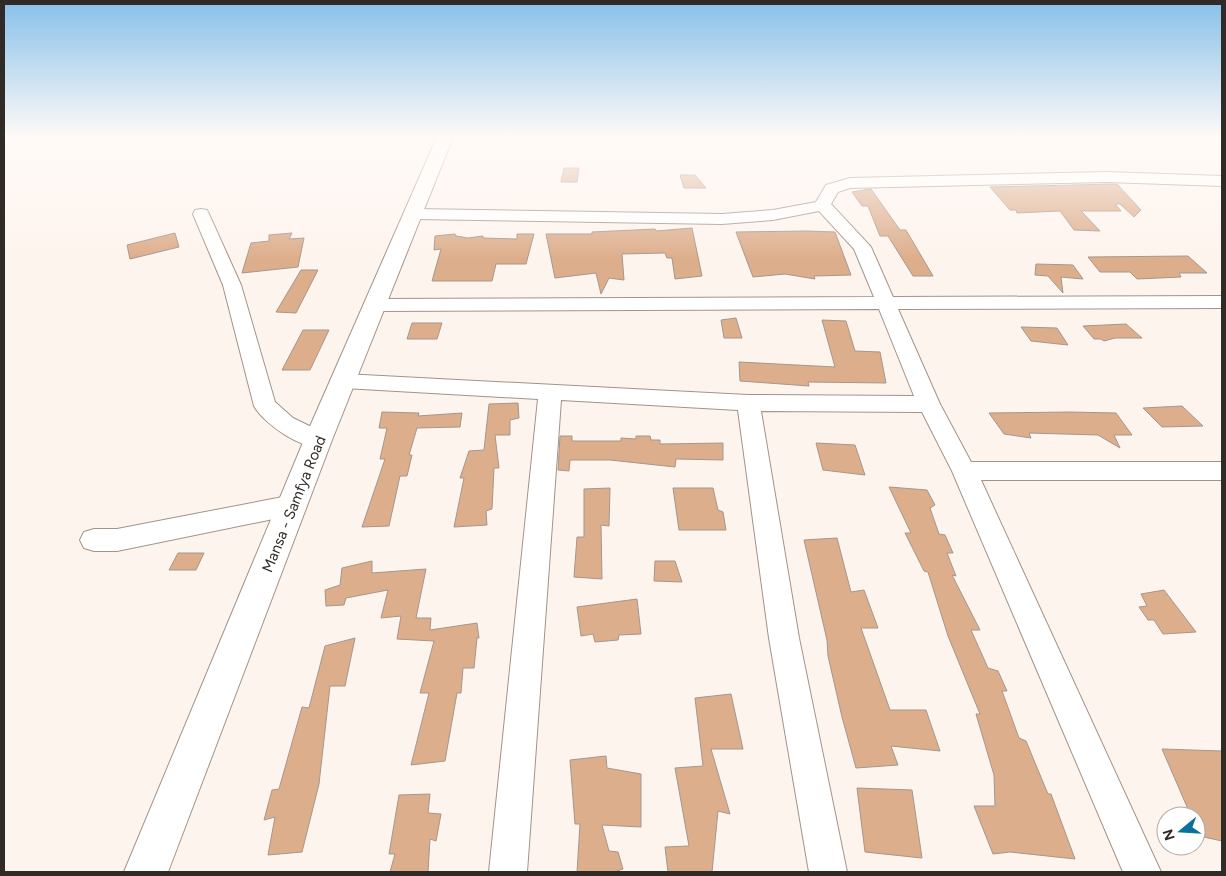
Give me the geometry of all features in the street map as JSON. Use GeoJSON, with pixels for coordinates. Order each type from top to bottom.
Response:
{"type":"FeatureCollection","features":[{"type":"Feature","properties":{"kind":"main road","name":"Mansa - Samfya Road"},"geometry":{"type":"LineString","coordinates":[[146,872],[318,440],[429,178]]}},
{"type":"Feature","properties":{"kind":"street"},"geometry":{"type":"LineString","coordinates":[[823,205],[827,192],[834,187],[850,183],[1070,178]]}},
{"type":"Feature","properties":{"kind":"street"},"geometry":{"type":"LineString","coordinates":[[1128,178],[1222,182]]}},
{"type":"Feature","properties":{"kind":"street"},"geometry":{"type":"LineString","coordinates":[[414,214],[687,219],[745,218],[799,212],[823,205]]}},
{"type":"Feature","properties":{"kind":"street"},"geometry":{"type":"LineString","coordinates":[[823,205],[862,247],[874,272],[885,304],[929,404],[964,471],[1142,872]]}},
{"type":"Feature","properties":{"kind":"street"},"geometry":{"type":"LineString","coordinates":[[201,214],[232,285],[265,406],[285,424],[318,440]]}},
{"type":"Feature","properties":{"kind":"street"},"geometry":{"type":"LineString","coordinates":[[375,305],[1222,302]]}},
{"type":"Feature","properties":{"kind":"street"},"geometry":{"type":"LineString","coordinates":[[344,381],[748,403],[929,404]]}},
{"type":"Feature","properties":{"kind":"street"},"geometry":{"type":"LineString","coordinates":[[508,872],[550,392]]}},
{"type":"Feature","properties":{"kind":"street"},"geometry":{"type":"LineString","coordinates":[[748,403],[762,504],[812,794],[828,872]]}},
{"type":"Feature","properties":{"kind":"street"},"geometry":{"type":"LineString","coordinates":[[964,471],[1222,471]]}},
{"type":"Feature","properties":{"kind":"street"},"geometry":{"type":"LineString","coordinates":[[94,540],[118,540],[293,505]]}},
{"type":"Feature","properties":{"kind":"building"},"geometry":{"type":"Polygon","coordinates":[[[562,178],[578,178],[577,182],[561,182],[562,178]]]}},
{"type":"Feature","properties":{"kind":"building"},"geometry":{"type":"Polygon","coordinates":[[[681,178],[697,178],[706,188],[684,188],[681,178]]]}},
{"type":"Feature","properties":{"kind":"building"},"geometry":{"type":"Polygon","coordinates":[[[1117,184],[1141,210],[1134,217],[1120,204],[1115,204],[1121,211],[1081,211],[1100,231],[1074,230],[1060,211],[1017,213],[1016,210],[1010,210],[990,187],[1117,184]]]}},
{"type":"Feature","properties":{"kind":"building"},"geometry":{"type":"Polygon","coordinates":[[[871,189],[900,230],[906,230],[933,276],[913,276],[888,236],[880,236],[868,206],[862,206],[852,192],[871,189]]]}},
{"type":"Feature","properties":{"kind":"building"},"geometry":{"type":"Polygon","coordinates":[[[692,228],[702,276],[675,279],[672,258],[667,258],[665,253],[622,254],[624,280],[609,278],[601,294],[596,273],[555,278],[546,234],[592,234],[592,232],[655,229],[656,231],[692,228]]]}},
{"type":"Feature","properties":{"kind":"building"},"geometry":{"type":"Polygon","coordinates":[[[736,232],[835,232],[851,275],[814,276],[815,279],[785,274],[753,277],[736,232]]]}},
{"type":"Feature","properties":{"kind":"building"},"geometry":{"type":"Polygon","coordinates":[[[175,233],[179,247],[130,259],[127,245],[175,233]]]}},
{"type":"Feature","properties":{"kind":"building"},"geometry":{"type":"Polygon","coordinates":[[[292,233],[289,239],[304,238],[298,267],[242,273],[251,243],[269,241],[269,235],[292,233]]]}},
{"type":"Feature","properties":{"kind":"building"},"geometry":{"type":"Polygon","coordinates":[[[455,234],[456,236],[468,238],[483,236],[483,238],[517,239],[517,234],[534,234],[526,264],[496,264],[492,281],[432,281],[441,249],[434,250],[435,236],[455,234]]]}},
{"type":"Feature","properties":{"kind":"building"},"geometry":{"type":"Polygon","coordinates":[[[1188,256],[1207,273],[1179,273],[1181,277],[1137,279],[1130,272],[1100,272],[1088,257],[1188,256]]]}},
{"type":"Feature","properties":{"kind":"building"},"geometry":{"type":"Polygon","coordinates":[[[1036,264],[1073,265],[1083,279],[1061,277],[1063,293],[1048,276],[1035,275],[1036,264]]]}},
{"type":"Feature","properties":{"kind":"building"},"geometry":{"type":"Polygon","coordinates":[[[301,270],[318,270],[296,313],[276,312],[301,270]]]}},
{"type":"Feature","properties":{"kind":"building"},"geometry":{"type":"Polygon","coordinates":[[[736,318],[742,338],[724,338],[721,320],[736,318]]]}},
{"type":"Feature","properties":{"kind":"building"},"geometry":{"type":"Polygon","coordinates":[[[822,320],[846,321],[855,351],[880,352],[886,383],[808,382],[809,386],[740,381],[739,362],[835,367],[822,320]]]}},
{"type":"Feature","properties":{"kind":"building"},"geometry":{"type":"Polygon","coordinates":[[[412,323],[442,323],[437,339],[407,339],[412,323]]]}},
{"type":"Feature","properties":{"kind":"building"},"geometry":{"type":"Polygon","coordinates":[[[1126,324],[1142,338],[1115,338],[1104,341],[1094,339],[1083,326],[1126,324]]]}},
{"type":"Feature","properties":{"kind":"building"},"geometry":{"type":"Polygon","coordinates":[[[1021,327],[1057,328],[1068,345],[1031,341],[1021,327]]]}},
{"type":"Feature","properties":{"kind":"building"},"geometry":{"type":"Polygon","coordinates":[[[303,330],[329,330],[310,370],[282,370],[303,330]]]}},
{"type":"Feature","properties":{"kind":"building"},"geometry":{"type":"Polygon","coordinates":[[[518,403],[519,418],[510,420],[510,435],[495,435],[499,468],[494,468],[492,509],[486,511],[487,525],[454,527],[464,478],[460,478],[469,451],[484,450],[489,404],[518,403]]]}},
{"type":"Feature","properties":{"kind":"building"},"geometry":{"type":"Polygon","coordinates":[[[1182,406],[1203,426],[1162,427],[1143,408],[1182,406]]]}},
{"type":"Feature","properties":{"kind":"building"},"geometry":{"type":"Polygon","coordinates":[[[382,412],[419,413],[418,416],[462,413],[460,427],[417,428],[409,455],[412,455],[407,476],[400,476],[389,526],[362,527],[385,459],[380,459],[387,428],[379,428],[382,412]]]}},
{"type":"Feature","properties":{"kind":"building"},"geometry":{"type":"Polygon","coordinates":[[[989,413],[1116,413],[1132,435],[1114,435],[1120,448],[1098,435],[1029,433],[1031,438],[1004,434],[989,413]]]}},
{"type":"Feature","properties":{"kind":"building"},"geometry":{"type":"Polygon","coordinates":[[[560,436],[572,436],[572,441],[621,441],[621,438],[636,439],[636,436],[650,436],[651,440],[660,440],[660,444],[723,443],[723,460],[676,459],[675,467],[610,460],[570,460],[569,471],[558,470],[560,436]]]}},
{"type":"Feature","properties":{"kind":"building"},"geometry":{"type":"Polygon","coordinates":[[[816,443],[855,445],[865,475],[823,470],[816,443]]]}},
{"type":"Feature","properties":{"kind":"building"},"geometry":{"type":"Polygon","coordinates":[[[889,487],[927,490],[935,505],[930,508],[939,534],[945,535],[953,553],[947,553],[956,576],[952,575],[980,630],[971,630],[988,668],[998,671],[1007,691],[1002,691],[1019,738],[1026,741],[1048,794],[1051,794],[1075,859],[1010,852],[993,854],[974,806],[995,806],[994,775],[976,714],[980,714],[948,636],[928,572],[924,571],[905,533],[911,533],[889,487]]]}},
{"type":"Feature","properties":{"kind":"building"},"geometry":{"type":"Polygon","coordinates":[[[610,488],[609,526],[601,525],[602,579],[574,577],[577,537],[584,537],[584,489],[610,488]]]}},
{"type":"Feature","properties":{"kind":"building"},"geometry":{"type":"Polygon","coordinates":[[[673,488],[713,488],[718,510],[723,512],[726,530],[679,530],[673,488]]]}},
{"type":"Feature","properties":{"kind":"building"},"geometry":{"type":"Polygon","coordinates":[[[837,538],[851,592],[864,590],[878,628],[861,628],[890,710],[926,710],[940,751],[891,746],[898,765],[856,768],[828,656],[827,640],[804,540],[837,538]]]}},
{"type":"Feature","properties":{"kind":"building"},"geometry":{"type":"Polygon","coordinates":[[[178,553],[204,553],[196,570],[169,570],[178,553]]]}},
{"type":"Feature","properties":{"kind":"building"},"geometry":{"type":"Polygon","coordinates":[[[372,561],[372,573],[426,569],[416,618],[431,618],[430,630],[477,623],[479,638],[477,638],[474,668],[463,668],[461,693],[457,693],[445,761],[411,765],[429,693],[420,693],[434,641],[397,639],[401,616],[381,618],[388,590],[346,598],[344,605],[326,606],[325,590],[340,585],[342,568],[372,561]]]}},
{"type":"Feature","properties":{"kind":"building"},"geometry":{"type":"Polygon","coordinates":[[[655,561],[675,561],[682,582],[654,581],[655,561]]]}},
{"type":"Feature","properties":{"kind":"building"},"geometry":{"type":"Polygon","coordinates":[[[1164,590],[1196,632],[1163,634],[1154,620],[1148,620],[1139,607],[1147,606],[1141,594],[1164,590]]]}},
{"type":"Feature","properties":{"kind":"building"},"geometry":{"type":"Polygon","coordinates":[[[637,599],[641,634],[619,635],[618,640],[595,642],[593,634],[581,636],[577,607],[637,599]]]}},
{"type":"Feature","properties":{"kind":"building"},"geometry":{"type":"Polygon","coordinates":[[[355,638],[345,686],[330,686],[319,784],[302,852],[268,855],[275,817],[264,820],[272,790],[279,789],[302,707],[309,708],[325,646],[355,638]]]}},
{"type":"Feature","properties":{"kind":"building"},"geometry":{"type":"Polygon","coordinates":[[[731,694],[743,749],[711,749],[730,814],[718,811],[712,872],[668,872],[665,847],[689,846],[675,768],[703,766],[695,698],[731,694]]]}},
{"type":"Feature","properties":{"kind":"building"},"geometry":{"type":"Polygon","coordinates":[[[1162,749],[1222,751],[1222,841],[1206,838],[1206,806],[1187,806],[1162,749]]]}},
{"type":"Feature","properties":{"kind":"building"},"geometry":{"type":"Polygon","coordinates":[[[606,756],[607,768],[641,774],[641,827],[602,825],[609,851],[618,852],[623,869],[614,872],[577,872],[580,824],[575,824],[570,760],[606,756]]]}},
{"type":"Feature","properties":{"kind":"building"},"geometry":{"type":"Polygon","coordinates":[[[857,788],[912,790],[922,858],[865,852],[857,788]]]}},
{"type":"Feature","properties":{"kind":"building"},"geometry":{"type":"Polygon","coordinates":[[[430,794],[428,813],[441,814],[436,841],[430,839],[428,872],[390,872],[395,854],[389,854],[399,795],[430,794]]]}}]}
